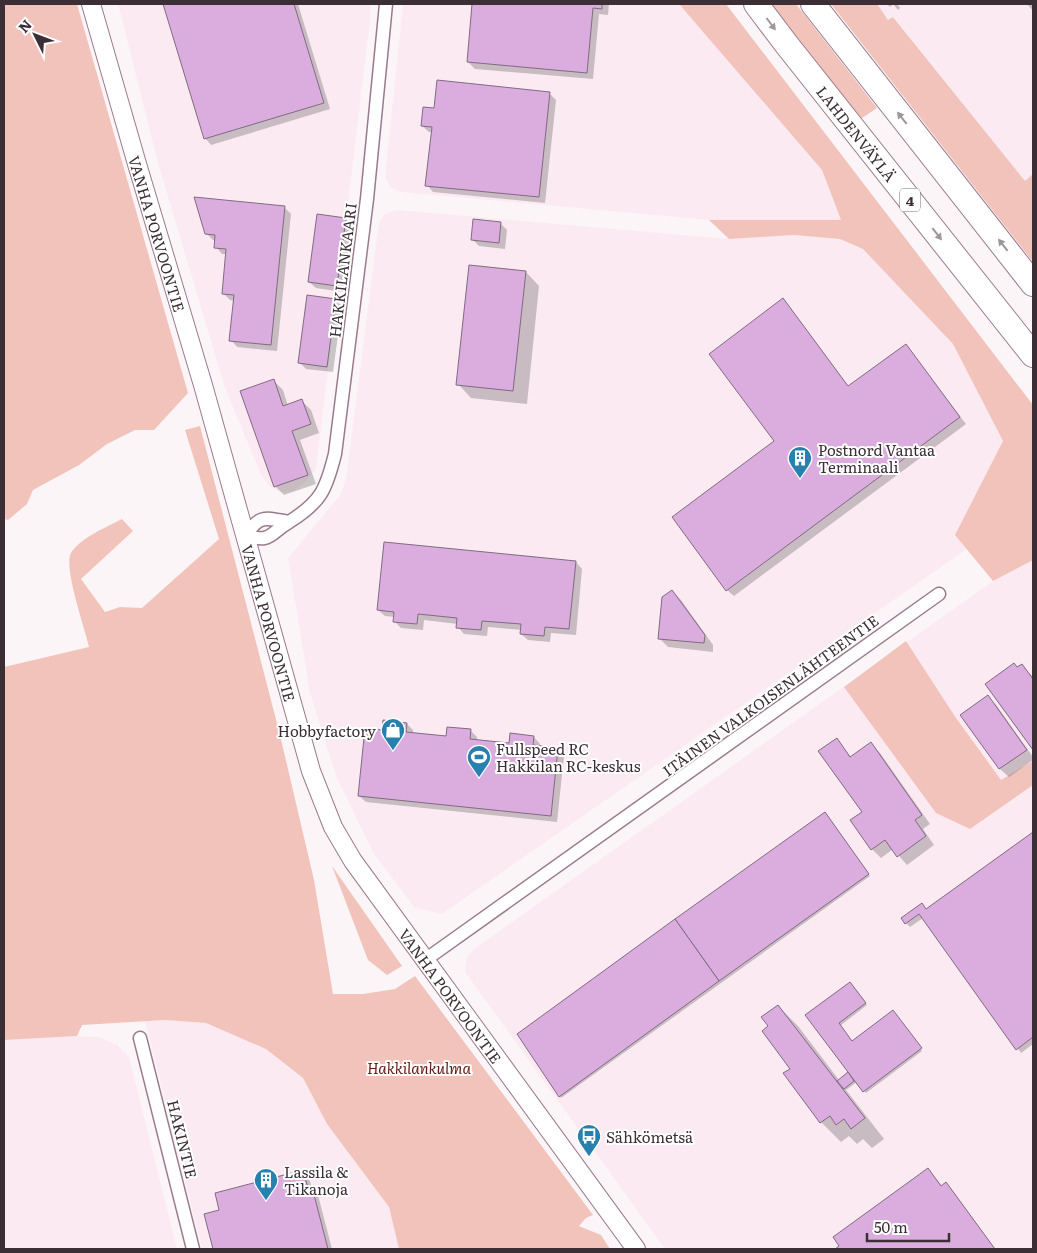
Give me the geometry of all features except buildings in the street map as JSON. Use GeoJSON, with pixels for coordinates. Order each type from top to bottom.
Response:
{"type":"FeatureCollection","features":[{"type":"Feature","properties":{"kind":"highway","name":"LAHDENVÄYLÄ"},"geometry":{"type":"LineString","coordinates":[[756,4],[1033,355]]}},
{"type":"Feature","properties":{"kind":"highway"},"geometry":{"type":"LineString","coordinates":[[813,4],[1033,284]]}},
{"type":"Feature","properties":{"kind":"main road","name":"VANHA PORVOONTIE"},"geometry":{"type":"LineString","coordinates":[[90,4],[204,385],[310,771],[333,827],[353,860],[424,960],[636,1249]]}},
{"type":"Feature","properties":{"kind":"street","name":"HAKKILANKAARI"},"geometry":{"type":"LineString","coordinates":[[246,535],[256,539],[267,539],[308,509],[320,497],[328,482],[335,454],[367,200],[386,4]]}},
{"type":"Feature","properties":{"kind":"street"},"geometry":{"type":"LineString","coordinates":[[246,535],[252,525],[260,519],[268,518],[289,522]]}},
{"type":"Feature","properties":{"kind":"street","name":"ITÄINEN VALKOISENLÄHTEENTIE"},"geometry":{"type":"LineString","coordinates":[[424,960],[939,594]]}},
{"type":"Feature","properties":{"kind":"street","name":"HAKINTIE"},"geometry":{"type":"LineString","coordinates":[[140,1038],[193,1249]]}},
{"type":"Feature","properties":{"kind":"shaded area"},"geometry":{"type":"Polygon","coordinates":[[[118,4],[370,4],[370,21],[316,469],[305,482],[293,491],[280,492],[269,486],[261,475],[224,385],[158,163],[118,4]]]}},
{"type":"Feature","properties":{"kind":"shaded area"},"geometry":{"type":"Polygon","coordinates":[[[403,4],[679,4],[822,170],[841,220],[709,220],[401,192],[390,187],[385,177],[403,4]]]}},
{"type":"Feature","properties":{"kind":"shaded area"},"geometry":{"type":"Polygon","coordinates":[[[877,4],[1033,4],[1033,174],[1025,181],[894,17],[888,20],[877,4]]]}},
{"type":"Feature","properties":{"kind":"shaded area"},"geometry":{"type":"Polygon","coordinates":[[[397,210],[729,239],[794,235],[841,239],[863,249],[953,344],[1003,441],[956,535],[967,549],[442,914],[415,908],[374,854],[336,776],[310,693],[288,558],[341,494],[346,479],[379,223],[385,214],[397,210]]]}},
{"type":"Feature","properties":{"kind":"shaded area"},"geometry":{"type":"Polygon","coordinates":[[[1033,560],[1033,1249],[665,1249],[465,972],[466,959],[474,949],[993,581],[1033,560]]]}},
{"type":"Feature","properties":{"kind":"shaded area"},"geometry":{"type":"Polygon","coordinates":[[[165,1020],[206,1023],[266,1049],[303,1078],[327,1124],[389,1207],[399,1249],[202,1249],[145,1021],[165,1020]]]}},
{"type":"Feature","properties":{"kind":"shaded area"},"geometry":{"type":"Polygon","coordinates":[[[77,1036],[99,1037],[117,1045],[129,1057],[177,1249],[4,1249],[4,1040],[77,1036]]]}},
{"type":"Feature","properties":{"kind":"green space"},"geometry":{"type":"Polygon","coordinates":[[[4,4],[77,4],[188,393],[154,430],[135,430],[107,444],[79,465],[33,490],[27,504],[8,520],[4,519],[4,4]]]}},
{"type":"Feature","properties":{"kind":"green space"},"geometry":{"type":"Polygon","coordinates":[[[679,4],[726,4],[1033,405],[1033,560],[993,581],[955,535],[1003,441],[953,344],[863,249],[840,239],[794,235],[729,239],[709,220],[841,220],[822,170],[679,4]]]}},
{"type":"Feature","properties":{"kind":"green space"},"geometry":{"type":"Polygon","coordinates":[[[766,4],[796,4],[877,108],[856,122],[766,4]]]}},
{"type":"Feature","properties":{"kind":"green space"},"geometry":{"type":"Polygon","coordinates":[[[831,4],[877,4],[888,20],[893,17],[1025,181],[1033,174],[1033,262],[831,4]]]}},
{"type":"Feature","properties":{"kind":"green space","name":"Hakkilankulma"},"geometry":{"type":"Polygon","coordinates":[[[200,426],[280,735],[314,880],[333,994],[363,994],[395,989],[415,976],[593,1215],[586,1218],[579,1226],[601,1235],[610,1249],[399,1249],[389,1207],[327,1124],[303,1078],[266,1049],[206,1023],[165,1020],[82,1025],[77,1036],[4,1040],[4,667],[89,647],[72,584],[69,560],[75,548],[94,533],[122,519],[133,531],[81,579],[105,612],[120,607],[142,608],[219,539],[185,430],[200,426]]]}},
{"type":"Feature","properties":{"kind":"green space"},"geometry":{"type":"Polygon","coordinates":[[[906,641],[956,718],[1001,780],[1033,761],[1033,785],[970,829],[936,813],[844,687],[906,641]]]}},
{"type":"Feature","properties":{"kind":"green space"},"geometry":{"type":"Polygon","coordinates":[[[332,866],[402,966],[387,975],[368,960],[332,866]]]}},
{"type":"Feature","properties":{"kind":"place","name":"Postnord Vantaa Terminaali"},"geometry":{"type":"Point","coordinates":[800,479]}},
{"type":"Feature","properties":{"kind":"place","name":"Hobbyfactory"},"geometry":{"type":"Point","coordinates":[393,751]}},
{"type":"Feature","properties":{"kind":"place","name":"Fullspeed RC Hakkilan RC-keskus"},"geometry":{"type":"Point","coordinates":[479,778]}},
{"type":"Feature","properties":{"kind":"place","name":"Sähkömetsä"},"geometry":{"type":"Point","coordinates":[589,1157]}},
{"type":"Feature","properties":{"kind":"place","name":"Lassila & Tikanoja"},"geometry":{"type":"Point","coordinates":[266,1201]}}]}
